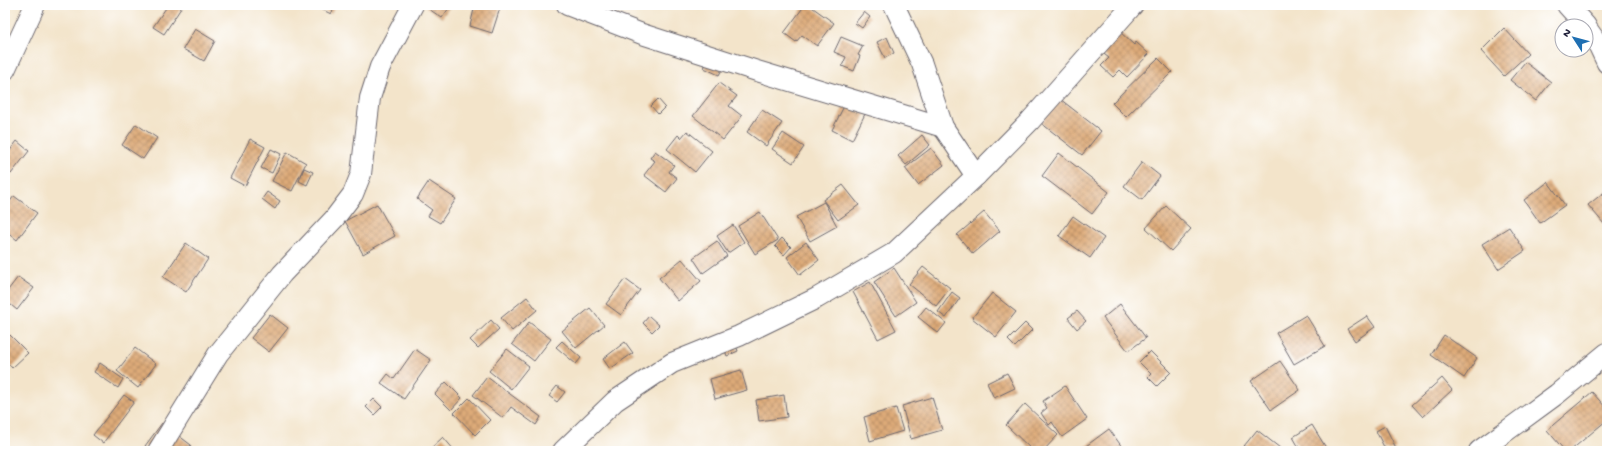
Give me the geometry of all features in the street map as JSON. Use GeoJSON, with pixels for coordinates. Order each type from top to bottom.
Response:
{"type":"FeatureCollection","features":[{"type":"Feature","properties":{"kind":"street"},"geometry":{"type":"LineString","coordinates":[[5,70],[35,5]]}},
{"type":"Feature","properties":{"kind":"street"},"geometry":{"type":"LineString","coordinates":[[158,451],[218,354],[282,274],[334,219],[353,194],[361,174],[370,98],[380,67],[413,5]]}},
{"type":"Feature","properties":{"kind":"street"},"geometry":{"type":"LineString","coordinates":[[568,5],[642,34],[943,127]]}},
{"type":"Feature","properties":{"kind":"street"},"geometry":{"type":"LineString","coordinates":[[894,5],[922,64],[943,127],[976,176]]}},
{"type":"Feature","properties":{"kind":"street"},"geometry":{"type":"LineString","coordinates":[[563,451],[615,400],[672,363],[739,336],[817,298],[894,253],[976,176],[1030,121],[1133,5]]}},
{"type":"Feature","properties":{"kind":"street"},"geometry":{"type":"LineString","coordinates":[[1567,5],[1579,18]]}},
{"type":"Feature","properties":{"kind":"street"},"geometry":{"type":"LineString","coordinates":[[1594,38],[1607,63]]}},
{"type":"Feature","properties":{"kind":"street"},"geometry":{"type":"LineString","coordinates":[[1479,451],[1551,399],[1607,353]]}},
{"type":"Feature","properties":{"kind":"building"},"geometry":{"type":"Polygon","coordinates":[[[168,5],[183,5],[164,34],[153,27],[168,5]]]}},
{"type":"Feature","properties":{"kind":"building"},"geometry":{"type":"Polygon","coordinates":[[[313,5],[336,5],[331,14],[313,5]]]}},
{"type":"Feature","properties":{"kind":"building"},"geometry":{"type":"Polygon","coordinates":[[[427,5],[451,5],[442,18],[426,7],[427,5]]]}},
{"type":"Feature","properties":{"kind":"building"},"geometry":{"type":"Polygon","coordinates":[[[475,5],[501,5],[492,33],[470,26],[475,5]]]}},
{"type":"Feature","properties":{"kind":"building"},"geometry":{"type":"Polygon","coordinates":[[[805,5],[809,5],[834,23],[817,46],[802,35],[796,42],[784,33],[805,5]]]}},
{"type":"Feature","properties":{"kind":"building"},"geometry":{"type":"Polygon","coordinates":[[[864,12],[870,17],[862,28],[855,23],[864,12]]]}},
{"type":"Feature","properties":{"kind":"building"},"geometry":{"type":"Polygon","coordinates":[[[1504,28],[1528,54],[1504,76],[1481,51],[1504,28]]]}},
{"type":"Feature","properties":{"kind":"building"},"geometry":{"type":"Polygon","coordinates":[[[195,29],[215,41],[204,61],[183,49],[195,29]]]}},
{"type":"Feature","properties":{"kind":"building"},"geometry":{"type":"Polygon","coordinates":[[[1119,31],[1134,45],[1136,42],[1149,54],[1127,77],[1120,70],[1113,77],[1101,66],[1109,58],[1100,51],[1119,31]]]}},
{"type":"Feature","properties":{"kind":"building"},"geometry":{"type":"Polygon","coordinates":[[[841,37],[863,46],[858,55],[860,56],[854,71],[842,66],[846,57],[834,52],[841,37]]]}},
{"type":"Feature","properties":{"kind":"building"},"geometry":{"type":"Polygon","coordinates":[[[887,37],[894,53],[885,58],[877,42],[887,37]]]}},
{"type":"Feature","properties":{"kind":"building"},"geometry":{"type":"Polygon","coordinates":[[[1158,58],[1172,72],[1126,117],[1112,103],[1158,58]]]}},
{"type":"Feature","properties":{"kind":"building"},"geometry":{"type":"Polygon","coordinates":[[[708,59],[724,66],[719,75],[704,68],[708,59]]]}},
{"type":"Feature","properties":{"kind":"building"},"geometry":{"type":"Polygon","coordinates":[[[1525,62],[1551,82],[1536,101],[1510,80],[1525,62]]]}},
{"type":"Feature","properties":{"kind":"building"},"geometry":{"type":"Polygon","coordinates":[[[719,83],[737,96],[729,106],[742,116],[723,140],[693,116],[719,83]]]}},
{"type":"Feature","properties":{"kind":"building"},"geometry":{"type":"Polygon","coordinates":[[[658,99],[665,107],[658,114],[651,106],[658,99]]]}},
{"type":"Feature","properties":{"kind":"building"},"geometry":{"type":"Polygon","coordinates":[[[1060,99],[1101,131],[1082,155],[1041,123],[1060,99]]]}},
{"type":"Feature","properties":{"kind":"building"},"geometry":{"type":"Polygon","coordinates":[[[845,104],[865,114],[852,140],[832,130],[845,104]]]}},
{"type":"Feature","properties":{"kind":"building"},"geometry":{"type":"Polygon","coordinates":[[[762,110],[782,123],[766,146],[747,132],[762,110]]]}},
{"type":"Feature","properties":{"kind":"building"},"geometry":{"type":"Polygon","coordinates":[[[136,124],[157,138],[143,159],[122,145],[136,124]]]}},
{"type":"Feature","properties":{"kind":"building"},"geometry":{"type":"Polygon","coordinates":[[[687,131],[712,151],[695,172],[667,149],[678,135],[681,138],[687,131]]]}},
{"type":"Feature","properties":{"kind":"building"},"geometry":{"type":"Polygon","coordinates":[[[783,133],[804,147],[793,163],[772,149],[783,133]]]}},
{"type":"Feature","properties":{"kind":"building"},"geometry":{"type":"Polygon","coordinates":[[[922,135],[930,145],[906,165],[898,156],[922,135]]]}},
{"type":"Feature","properties":{"kind":"building"},"geometry":{"type":"Polygon","coordinates":[[[250,139],[265,147],[245,186],[230,178],[250,139]]]}},
{"type":"Feature","properties":{"kind":"building"},"geometry":{"type":"Polygon","coordinates":[[[17,141],[29,151],[11,174],[5,169],[5,157],[17,141]]]}},
{"type":"Feature","properties":{"kind":"building"},"geometry":{"type":"Polygon","coordinates":[[[931,148],[944,165],[918,185],[905,168],[931,148]]]}},
{"type":"Feature","properties":{"kind":"building"},"geometry":{"type":"Polygon","coordinates":[[[271,149],[281,154],[272,173],[261,168],[271,149]]]}},
{"type":"Feature","properties":{"kind":"building"},"geometry":{"type":"Polygon","coordinates":[[[655,151],[674,165],[669,172],[677,178],[666,192],[644,175],[655,161],[650,158],[655,151]]]}},
{"type":"Feature","properties":{"kind":"building"},"geometry":{"type":"Polygon","coordinates":[[[287,152],[306,163],[292,191],[272,181],[287,152]]]}},
{"type":"Feature","properties":{"kind":"building"},"geometry":{"type":"Polygon","coordinates":[[[1059,153],[1109,192],[1092,214],[1042,176],[1059,153]]]}},
{"type":"Feature","properties":{"kind":"building"},"geometry":{"type":"Polygon","coordinates":[[[1142,162],[1160,176],[1142,200],[1124,186],[1142,162]]]}},
{"type":"Feature","properties":{"kind":"building"},"geometry":{"type":"Polygon","coordinates":[[[304,168],[313,172],[307,185],[299,181],[304,168]]]}},
{"type":"Feature","properties":{"kind":"building"},"geometry":{"type":"Polygon","coordinates":[[[429,181],[456,199],[440,223],[428,216],[432,210],[417,199],[429,181]]]}},
{"type":"Feature","properties":{"kind":"building"},"geometry":{"type":"Polygon","coordinates":[[[1548,182],[1565,205],[1540,223],[1524,200],[1548,182]]]}},
{"type":"Feature","properties":{"kind":"building"},"geometry":{"type":"Polygon","coordinates":[[[843,185],[859,205],[838,220],[823,200],[843,185]]]}},
{"type":"Feature","properties":{"kind":"building"},"geometry":{"type":"Polygon","coordinates":[[[1607,190],[1607,221],[1604,224],[1588,205],[1607,190]]]}},
{"type":"Feature","properties":{"kind":"building"},"geometry":{"type":"Polygon","coordinates":[[[267,192],[280,201],[275,209],[262,199],[267,192]]]}},
{"type":"Feature","properties":{"kind":"building"},"geometry":{"type":"Polygon","coordinates":[[[14,196],[37,213],[17,240],[5,230],[5,208],[14,196]]]}},
{"type":"Feature","properties":{"kind":"building"},"geometry":{"type":"Polygon","coordinates":[[[824,202],[837,226],[810,241],[796,217],[824,202]]]}},
{"type":"Feature","properties":{"kind":"building"},"geometry":{"type":"Polygon","coordinates":[[[377,204],[395,236],[363,254],[345,221],[377,204]]]}},
{"type":"Feature","properties":{"kind":"building"},"geometry":{"type":"Polygon","coordinates":[[[1166,206],[1191,229],[1171,251],[1146,228],[1166,206]]]}},
{"type":"Feature","properties":{"kind":"building"},"geometry":{"type":"Polygon","coordinates":[[[760,212],[778,240],[755,254],[738,226],[760,212]]]}},
{"type":"Feature","properties":{"kind":"building"},"geometry":{"type":"Polygon","coordinates":[[[984,212],[1000,231],[973,254],[957,235],[984,212]]]}},
{"type":"Feature","properties":{"kind":"building"},"geometry":{"type":"Polygon","coordinates":[[[1073,216],[1104,238],[1090,258],[1059,236],[1073,216]]]}},
{"type":"Feature","properties":{"kind":"building"},"geometry":{"type":"Polygon","coordinates":[[[733,225],[744,242],[728,253],[717,236],[733,225]]]}},
{"type":"Feature","properties":{"kind":"building"},"geometry":{"type":"Polygon","coordinates":[[[1509,227],[1525,251],[1498,269],[1482,244],[1509,227]]]}},
{"type":"Feature","properties":{"kind":"building"},"geometry":{"type":"Polygon","coordinates":[[[782,238],[791,247],[784,255],[775,246],[782,238]]]}},
{"type":"Feature","properties":{"kind":"building"},"geometry":{"type":"Polygon","coordinates":[[[717,241],[727,256],[703,273],[693,258],[717,241]]]}},
{"type":"Feature","properties":{"kind":"building"},"geometry":{"type":"Polygon","coordinates":[[[806,242],[819,260],[800,275],[787,257],[806,242]]]}},
{"type":"Feature","properties":{"kind":"building"},"geometry":{"type":"Polygon","coordinates":[[[186,243],[208,259],[186,292],[163,277],[186,243]]]}},
{"type":"Feature","properties":{"kind":"building"},"geometry":{"type":"Polygon","coordinates":[[[682,259],[701,281],[678,301],[659,278],[682,259]]]}},
{"type":"Feature","properties":{"kind":"building"},"geometry":{"type":"Polygon","coordinates":[[[923,267],[950,288],[936,306],[909,284],[923,267]]]}},
{"type":"Feature","properties":{"kind":"building"},"geometry":{"type":"Polygon","coordinates":[[[894,268],[916,302],[896,316],[874,282],[894,268]]]}},
{"type":"Feature","properties":{"kind":"building"},"geometry":{"type":"Polygon","coordinates":[[[18,277],[34,288],[17,310],[5,300],[5,294],[18,277]]]}},
{"type":"Feature","properties":{"kind":"building"},"geometry":{"type":"Polygon","coordinates":[[[625,279],[640,290],[621,315],[606,304],[625,279]]]}},
{"type":"Feature","properties":{"kind":"building"},"geometry":{"type":"Polygon","coordinates":[[[870,282],[896,330],[878,339],[853,292],[870,282]]]}},
{"type":"Feature","properties":{"kind":"building"},"geometry":{"type":"Polygon","coordinates":[[[952,292],[960,298],[946,318],[938,312],[952,292]]]}},
{"type":"Feature","properties":{"kind":"building"},"geometry":{"type":"Polygon","coordinates":[[[992,293],[1016,312],[996,337],[972,318],[992,293]]]}},
{"type":"Feature","properties":{"kind":"building"},"geometry":{"type":"Polygon","coordinates":[[[527,297],[537,310],[512,331],[501,318],[527,297]]]}},
{"type":"Feature","properties":{"kind":"building"},"geometry":{"type":"Polygon","coordinates":[[[1120,304],[1146,338],[1128,351],[1103,318],[1120,304]]]}},
{"type":"Feature","properties":{"kind":"building"},"geometry":{"type":"Polygon","coordinates":[[[926,307],[946,323],[938,333],[918,317],[926,307]]]}},
{"type":"Feature","properties":{"kind":"building"},"geometry":{"type":"Polygon","coordinates":[[[590,308],[604,325],[576,348],[562,331],[590,308]]]}},
{"type":"Feature","properties":{"kind":"building"},"geometry":{"type":"Polygon","coordinates":[[[1077,311],[1086,321],[1077,329],[1068,318],[1077,311]]]}},
{"type":"Feature","properties":{"kind":"building"},"geometry":{"type":"Polygon","coordinates":[[[270,314],[288,328],[269,352],[251,338],[270,314]]]}},
{"type":"Feature","properties":{"kind":"building"},"geometry":{"type":"Polygon","coordinates":[[[1306,315],[1325,346],[1294,364],[1276,333],[1306,315]]]}},
{"type":"Feature","properties":{"kind":"building"},"geometry":{"type":"Polygon","coordinates":[[[649,316],[659,325],[652,332],[643,323],[649,316]]]}},
{"type":"Feature","properties":{"kind":"building"},"geometry":{"type":"Polygon","coordinates":[[[1367,316],[1375,327],[1355,341],[1347,329],[1367,316]]]}},
{"type":"Feature","properties":{"kind":"building"},"geometry":{"type":"Polygon","coordinates":[[[491,320],[499,329],[478,348],[470,340],[491,320]]]}},
{"type":"Feature","properties":{"kind":"building"},"geometry":{"type":"Polygon","coordinates":[[[529,322],[551,339],[534,361],[512,344],[529,322]]]}},
{"type":"Feature","properties":{"kind":"building"},"geometry":{"type":"Polygon","coordinates":[[[1025,323],[1032,330],[1015,347],[1008,340],[1025,323]]]}},
{"type":"Feature","properties":{"kind":"building"},"geometry":{"type":"Polygon","coordinates":[[[731,332],[738,351],[727,356],[720,337],[731,332]]]}},
{"type":"Feature","properties":{"kind":"building"},"geometry":{"type":"Polygon","coordinates":[[[10,335],[28,353],[12,368],[5,360],[5,340],[10,335]]]}},
{"type":"Feature","properties":{"kind":"building"},"geometry":{"type":"Polygon","coordinates":[[[1444,335],[1477,358],[1464,378],[1431,355],[1444,335]]]}},
{"type":"Feature","properties":{"kind":"building"},"geometry":{"type":"Polygon","coordinates":[[[562,341],[581,358],[576,364],[556,347],[562,341]]]}},
{"type":"Feature","properties":{"kind":"building"},"geometry":{"type":"Polygon","coordinates":[[[625,342],[633,353],[610,369],[603,359],[625,342]]]}},
{"type":"Feature","properties":{"kind":"building"},"geometry":{"type":"Polygon","coordinates":[[[135,348],[156,364],[138,388],[117,371],[135,348]]]}},
{"type":"Feature","properties":{"kind":"building"},"geometry":{"type":"Polygon","coordinates":[[[415,349],[431,360],[404,399],[381,383],[388,374],[394,379],[415,349]]]}},
{"type":"Feature","properties":{"kind":"building"},"geometry":{"type":"Polygon","coordinates":[[[507,349],[529,366],[511,389],[489,371],[507,349]]]}},
{"type":"Feature","properties":{"kind":"building"},"geometry":{"type":"Polygon","coordinates":[[[1150,351],[1171,372],[1157,386],[1148,377],[1151,374],[1139,362],[1150,351]]]}},
{"type":"Feature","properties":{"kind":"building"},"geometry":{"type":"Polygon","coordinates":[[[1280,361],[1300,390],[1271,410],[1251,381],[1280,361]]]}},
{"type":"Feature","properties":{"kind":"building"},"geometry":{"type":"Polygon","coordinates":[[[100,363],[123,379],[118,388],[94,372],[100,363]]]}},
{"type":"Feature","properties":{"kind":"building"},"geometry":{"type":"Polygon","coordinates":[[[741,370],[747,390],[715,399],[710,379],[741,370]]]}},
{"type":"Feature","properties":{"kind":"building"},"geometry":{"type":"Polygon","coordinates":[[[1007,373],[1015,388],[994,398],[987,383],[1007,373]]]}},
{"type":"Feature","properties":{"kind":"building"},"geometry":{"type":"Polygon","coordinates":[[[487,377],[541,417],[536,425],[511,407],[503,418],[473,395],[487,377]]]}},
{"type":"Feature","properties":{"kind":"building"},"geometry":{"type":"Polygon","coordinates":[[[1442,378],[1452,390],[1423,417],[1412,405],[1442,378]]]}},
{"type":"Feature","properties":{"kind":"building"},"geometry":{"type":"Polygon","coordinates":[[[446,382],[462,398],[451,410],[435,394],[446,382]]]}},
{"type":"Feature","properties":{"kind":"building"},"geometry":{"type":"Polygon","coordinates":[[[557,386],[565,392],[557,402],[549,396],[557,386]]]}},
{"type":"Feature","properties":{"kind":"building"},"geometry":{"type":"Polygon","coordinates":[[[1065,386],[1087,419],[1062,437],[1052,422],[1049,425],[1041,413],[1047,408],[1043,401],[1065,386]]]}},
{"type":"Feature","properties":{"kind":"building"},"geometry":{"type":"Polygon","coordinates":[[[1592,392],[1607,409],[1607,420],[1570,451],[1565,451],[1547,430],[1592,392]]]}},
{"type":"Feature","properties":{"kind":"building"},"geometry":{"type":"Polygon","coordinates":[[[124,395],[134,402],[103,443],[93,435],[124,395]]]}},
{"type":"Feature","properties":{"kind":"building"},"geometry":{"type":"Polygon","coordinates":[[[784,395],[787,417],[759,421],[756,400],[784,395]]]}},
{"type":"Feature","properties":{"kind":"building"},"geometry":{"type":"Polygon","coordinates":[[[932,397],[942,430],[911,439],[902,406],[932,397]]]}},
{"type":"Feature","properties":{"kind":"building"},"geometry":{"type":"Polygon","coordinates":[[[469,398],[490,420],[475,435],[454,413],[469,398]]]}},
{"type":"Feature","properties":{"kind":"building"},"geometry":{"type":"Polygon","coordinates":[[[374,399],[382,407],[374,415],[366,407],[374,399]]]}},
{"type":"Feature","properties":{"kind":"building"},"geometry":{"type":"Polygon","coordinates":[[[1025,404],[1058,435],[1043,451],[1033,451],[1006,425],[1025,404]]]}},
{"type":"Feature","properties":{"kind":"building"},"geometry":{"type":"Polygon","coordinates":[[[896,408],[903,431],[870,441],[864,417],[896,408]]]}},
{"type":"Feature","properties":{"kind":"building"},"geometry":{"type":"Polygon","coordinates":[[[162,423],[191,445],[187,451],[153,451],[145,446],[162,423]]]}},
{"type":"Feature","properties":{"kind":"building"},"geometry":{"type":"Polygon","coordinates":[[[1312,425],[1328,451],[1301,451],[1293,437],[1312,425]]]}},
{"type":"Feature","properties":{"kind":"building"},"geometry":{"type":"Polygon","coordinates":[[[1385,426],[1396,448],[1390,451],[1386,451],[1376,431],[1385,426]]]}},
{"type":"Feature","properties":{"kind":"building"},"geometry":{"type":"Polygon","coordinates":[[[1109,429],[1125,451],[1090,451],[1086,446],[1109,429]]]}},
{"type":"Feature","properties":{"kind":"building"},"geometry":{"type":"Polygon","coordinates":[[[1257,430],[1280,448],[1277,451],[1250,451],[1244,446],[1257,430]]]}},
{"type":"Feature","properties":{"kind":"building"},"geometry":{"type":"Polygon","coordinates":[[[443,437],[455,451],[428,451],[443,437]]]}}]}
